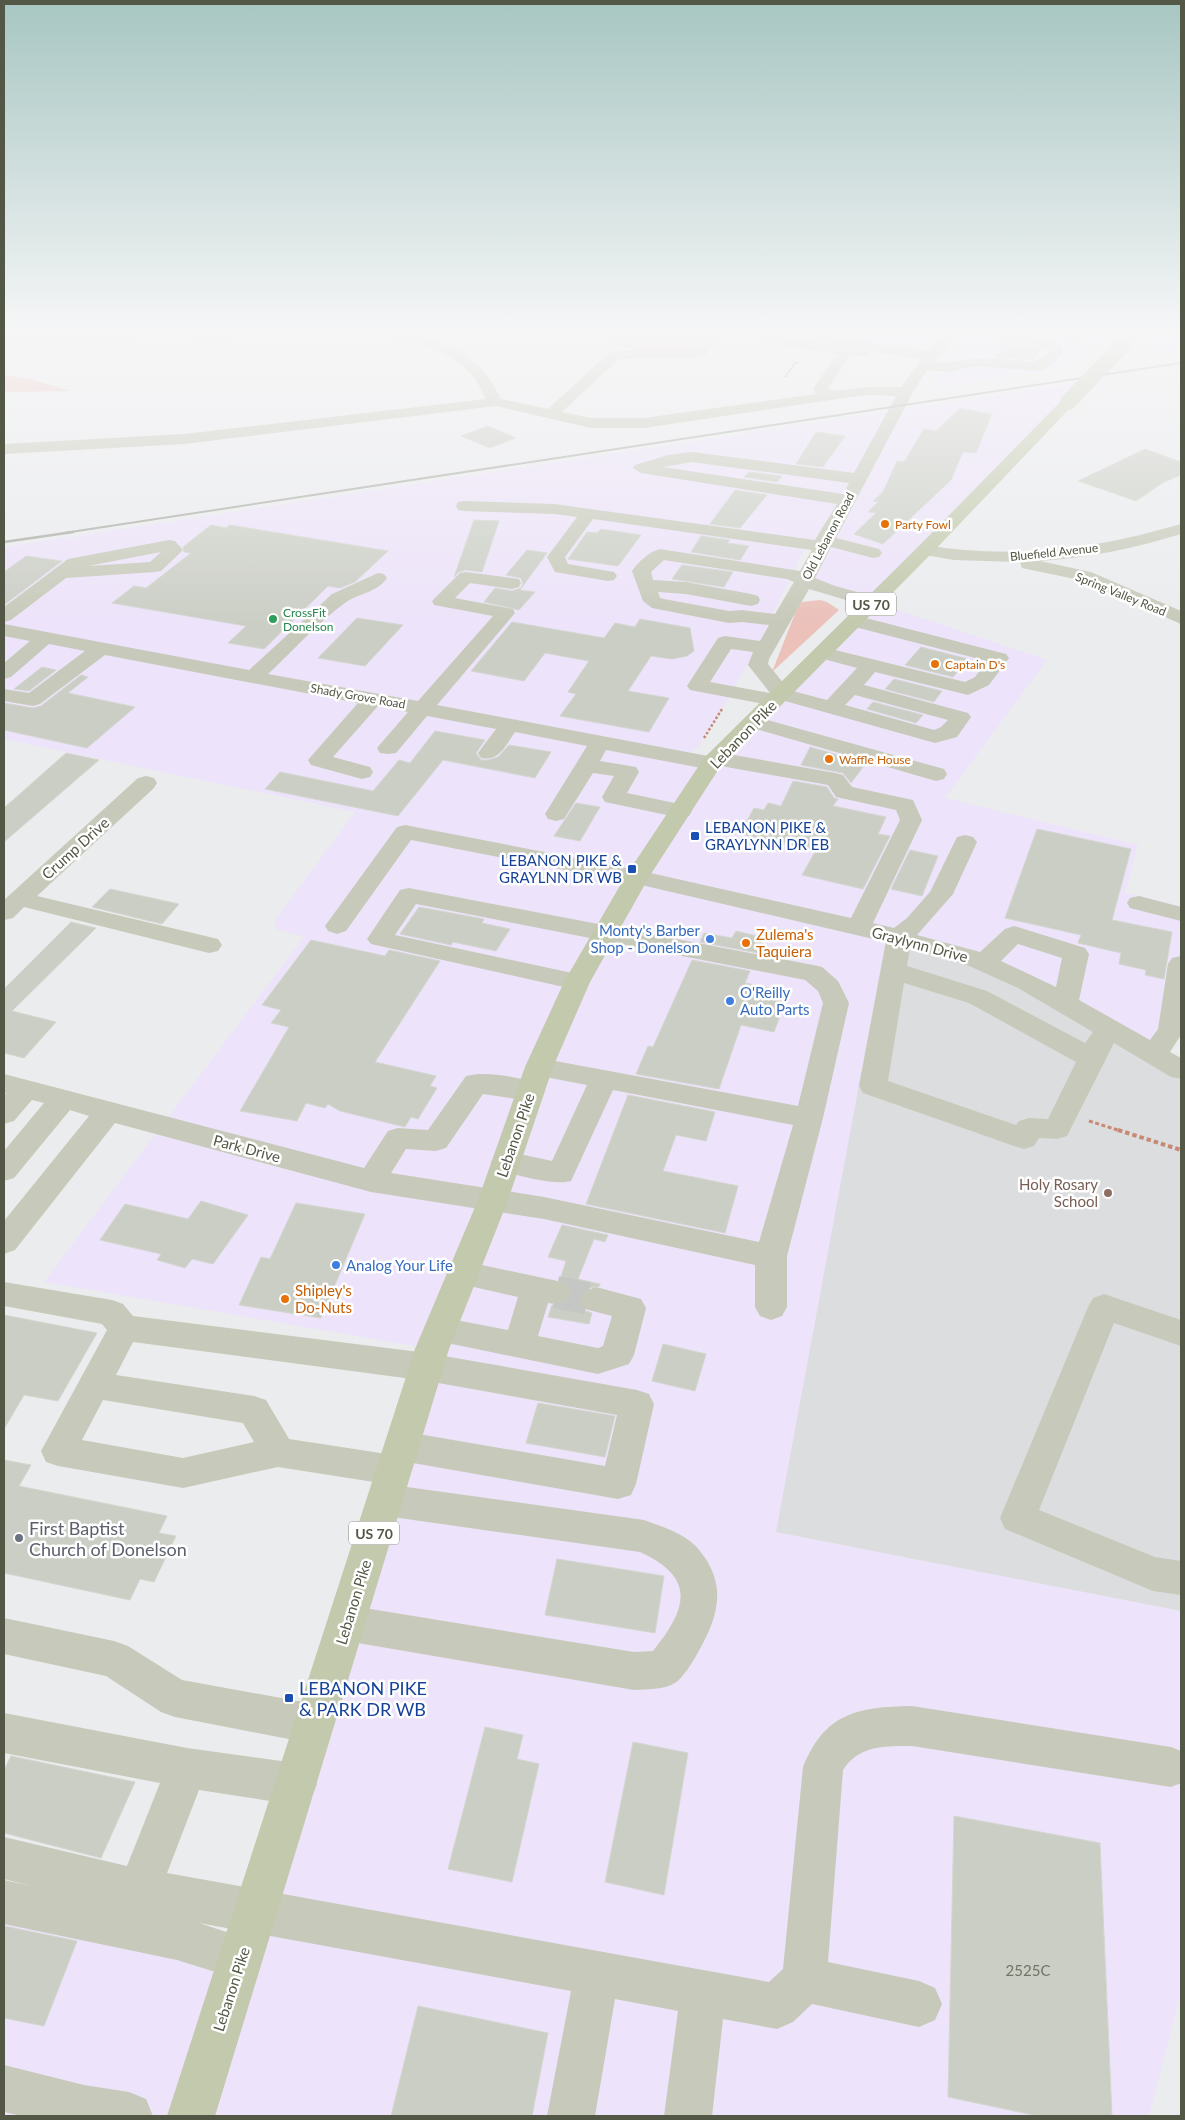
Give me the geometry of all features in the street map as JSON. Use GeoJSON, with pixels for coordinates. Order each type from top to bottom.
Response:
{"type":"FeatureCollection","features":[{"type":"Feature","properties":{"kind":"main road","name":"Lebanon Pike"},"geometry":{"type":"LineString","coordinates":[[191,2116],[427,1367],[440,1330],[493,1200],[535,1079],[577,982],[637,877],[715,761],[925,550],[1043,428]]}},
{"type":"Feature","properties":{"kind":"street"},"geometry":{"type":"LineString","coordinates":[[4,449],[184,439],[277,428]]}},
{"type":"Feature","properties":{"kind":"street","name":"Old Lebanon Road"},"geometry":{"type":"LineString","coordinates":[[778,697],[758,665],[759,659],[805,580],[821,546],[887,428]]}},
{"type":"Feature","properties":{"kind":"street"},"geometry":{"type":"LineString","coordinates":[[847,500],[641,468],[668,460],[692,456],[859,479]]}},
{"type":"Feature","properties":{"kind":"street"},"geometry":{"type":"LineString","coordinates":[[727,481],[742,463]]}},
{"type":"Feature","properties":{"kind":"street"},"geometry":{"type":"LineString","coordinates":[[781,490],[794,470]]}},
{"type":"Feature","properties":{"kind":"street"},"geometry":{"type":"LineString","coordinates":[[464,506],[554,509],[873,553]]}},
{"type":"Feature","properties":{"kind":"street"},"geometry":{"type":"LineString","coordinates":[[588,514],[556,557],[561,568],[608,576]]}},
{"type":"Feature","properties":{"kind":"street","name":"Bluefield Avenue"},"geometry":{"type":"LineString","coordinates":[[925,550],[948,555],[1002,557],[1076,552],[1144,540],[1181,529]]}},
{"type":"Feature","properties":{"kind":"street"},"geometry":{"type":"LineString","coordinates":[[683,534],[781,547],[821,546]]}},
{"type":"Feature","properties":{"kind":"street"},"geometry":{"type":"LineString","coordinates":[[4,616],[60,573],[74,563],[170,545],[174,550],[155,567],[60,573]]}},
{"type":"Feature","properties":{"kind":"street"},"geometry":{"type":"LineString","coordinates":[[768,570],[781,547]]}},
{"type":"Feature","properties":{"kind":"street"},"geometry":{"type":"LineString","coordinates":[[1076,552],[1085,576]]}},
{"type":"Feature","properties":{"kind":"street"},"geometry":{"type":"LineString","coordinates":[[782,621],[742,616],[729,617],[652,601],[641,571],[660,554],[791,574],[828,590],[873,602]]}},
{"type":"Feature","properties":{"kind":"street","name":"Spring Valley Road"},"geometry":{"type":"LineString","coordinates":[[1002,557],[1085,576],[1181,618]]}},
{"type":"Feature","properties":{"kind":"street"},"geometry":{"type":"LineString","coordinates":[[388,748],[506,613],[441,601],[466,577],[512,584]]}},
{"type":"Feature","properties":{"kind":"street"},"geometry":{"type":"LineString","coordinates":[[253,677],[335,602],[368,586],[378,578]]}},
{"type":"Feature","properties":{"kind":"street"},"geometry":{"type":"LineString","coordinates":[[645,583],[657,586],[686,588],[751,600]]}},
{"type":"Feature","properties":{"kind":"street"},"geometry":{"type":"LineString","coordinates":[[823,652],[968,689],[982,681],[999,658],[854,621]]}},
{"type":"Feature","properties":{"kind":"street","name":"Shady Grove Road"},"geometry":{"type":"LineString","coordinates":[[4,630],[601,742],[835,780],[844,792],[905,805],[911,820],[859,928]]}},
{"type":"Feature","properties":{"kind":"street"},"geometry":{"type":"LineString","coordinates":[[4,673],[46,638]]}},
{"type":"Feature","properties":{"kind":"street"},"geometry":{"type":"LineString","coordinates":[[766,648],[725,642],[697,686],[732,693],[778,697],[830,708],[935,737],[949,732],[961,717],[850,687]]}},
{"type":"Feature","properties":{"kind":"street"},"geometry":{"type":"LineString","coordinates":[[4,695],[33,700],[100,648]]}},
{"type":"Feature","properties":{"kind":"street"},"geometry":{"type":"LineString","coordinates":[[830,708],[871,664]]}},
{"type":"Feature","properties":{"kind":"street"},"geometry":{"type":"LineString","coordinates":[[362,772],[319,760],[373,699]]}},
{"type":"Feature","properties":{"kind":"street"},"geometry":{"type":"LineString","coordinates":[[753,722],[936,774]]}},
{"type":"Feature","properties":{"kind":"street"},"geometry":{"type":"LineString","coordinates":[[489,753],[511,724]]}},
{"type":"Feature","properties":{"kind":"street"},"geometry":{"type":"LineString","coordinates":[[556,814],[601,742]]}},
{"type":"Feature","properties":{"kind":"street"},"geometry":{"type":"LineString","coordinates":[[587,765],[628,772],[613,797],[681,811]]}},
{"type":"Feature","properties":{"kind":"street","name":"Crump Drive"},"geometry":{"type":"LineString","coordinates":[[12,906],[146,783]]}},
{"type":"Feature","properties":{"kind":"street","name":"Graylynn Drive"},"geometry":{"type":"LineString","coordinates":[[336,926],[405,832],[637,877],[899,937],[994,967],[1065,1004],[1181,1070]]}},
{"type":"Feature","properties":{"kind":"street"},"geometry":{"type":"LineString","coordinates":[[965,842],[941,894],[916,923],[899,937],[874,1086],[1024,1139],[1029,1128],[1056,1129],[1100,1040],[1113,1031]]}},
{"type":"Feature","properties":{"kind":"street"},"geometry":{"type":"LineString","coordinates":[[577,982],[380,939],[409,895],[813,973],[829,987],[836,1003],[771,1256],[771,1307]]}},
{"type":"Feature","properties":{"kind":"street"},"geometry":{"type":"LineString","coordinates":[[1139,903],[1181,914]]}},
{"type":"Feature","properties":{"kind":"street"},"geometry":{"type":"LineString","coordinates":[[12,906],[209,945]]}},
{"type":"Feature","properties":{"kind":"street"},"geometry":{"type":"LineString","coordinates":[[978,997],[1014,934],[1076,954],[1065,1004]]}},
{"type":"Feature","properties":{"kind":"street"},"geometry":{"type":"LineString","coordinates":[[1155,1054],[1171,1030],[1181,964]]}},
{"type":"Feature","properties":{"kind":"street"},"geometry":{"type":"LineString","coordinates":[[894,971],[978,997],[1091,1058]]}},
{"type":"Feature","properties":{"kind":"street"},"geometry":{"type":"LineString","coordinates":[[371,1181],[398,1138],[436,1141],[476,1083],[535,1079],[604,1079],[808,1118]]}},
{"type":"Feature","properties":{"kind":"street"},"geometry":{"type":"LineString","coordinates":[[506,1162],[561,1173],[604,1079]]}},
{"type":"Feature","properties":{"kind":"street"},"geometry":{"type":"LineString","coordinates":[[4,1114],[15,1086]]}},
{"type":"Feature","properties":{"kind":"street","name":"Park Drive"},"geometry":{"type":"LineString","coordinates":[[15,1086],[371,1181],[544,1208],[771,1256]]}},
{"type":"Feature","properties":{"kind":"street"},"geometry":{"type":"LineString","coordinates":[[4,1170],[64,1099]]}},
{"type":"Feature","properties":{"kind":"street"},"geometry":{"type":"LineString","coordinates":[[4,1242],[109,1111]]}},
{"type":"Feature","properties":{"kind":"street"},"geometry":{"type":"LineString","coordinates":[[463,1273],[547,1290],[519,1346]]}},
{"type":"Feature","properties":{"kind":"street"},"geometry":{"type":"LineString","coordinates":[[4,1294],[112,1313],[124,1328],[427,1367],[637,1404],[618,1484],[393,1472]]}},
{"type":"Feature","properties":{"kind":"street"},"geometry":{"type":"LineString","coordinates":[[440,1330],[598,1361],[617,1355],[630,1308],[596,1300]]}},
{"type":"Feature","properties":{"kind":"street"},"geometry":{"type":"LineString","coordinates":[[1181,1333],[1104,1306],[1018,1518],[1152,1574],[1181,1578]]}},
{"type":"Feature","properties":{"kind":"street"},"geometry":{"type":"LineString","coordinates":[[124,1328],[58,1451],[183,1473],[278,1452],[393,1472],[644,1536],[667,1544],[684,1558],[699,1578],[700,1604],[688,1636],[663,1669],[634,1671],[346,1623]]}},
{"type":"Feature","properties":{"kind":"street"},"geometry":{"type":"LineString","coordinates":[[94,1385],[254,1410],[278,1452]]}},
{"type":"Feature","properties":{"kind":"street"},"geometry":{"type":"LineString","coordinates":[[4,1636],[114,1659],[176,1698],[314,1724]]}},
{"type":"Feature","properties":{"kind":"street"},"geometry":{"type":"LineString","coordinates":[[4,1858],[139,1890],[777,2006],[804,1980],[823,1767],[828,1754],[838,1742],[858,1732],[875,1728],[912,1726],[1171,1767]]}},
{"type":"Feature","properties":{"kind":"street"},"geometry":{"type":"LineString","coordinates":[[4,1733],[187,1768],[296,1784]]}},
{"type":"Feature","properties":{"kind":"street"},"geometry":{"type":"LineString","coordinates":[[139,1890],[187,1768]]}},
{"type":"Feature","properties":{"kind":"street"},"geometry":{"type":"LineString","coordinates":[[4,1902],[177,1938],[241,1958]]}},
{"type":"Feature","properties":{"kind":"street"},"geometry":{"type":"LineString","coordinates":[[571,2116],[596,1972]]}},
{"type":"Feature","properties":{"kind":"street"},"geometry":{"type":"LineString","coordinates":[[804,1980],[919,2004]]}},
{"type":"Feature","properties":{"kind":"street"},"geometry":{"type":"LineString","coordinates":[[688,2116],[703,1992]]}},
{"type":"Feature","properties":{"kind":"street"},"geometry":{"type":"LineString","coordinates":[[4,2088],[84,2108],[129,2116]]}},
{"type":"Feature","properties":{"kind":"path"},"geometry":{"type":"LineString","coordinates":[[703,740],[732,693]]}},
{"type":"Feature","properties":{"kind":"path"},"geometry":{"type":"LineString","coordinates":[[1104,1126],[1181,1150]]}},
{"type":"Feature","properties":{"kind":"shaded area"},"geometry":{"type":"Polygon","coordinates":[[[782,428],[1043,428],[874,602],[1047,660],[945,798],[1138,845],[1125,893],[1181,906],[1181,991],[1176,1032],[776,1532],[1181,1611],[1181,1992],[1149,2116],[4,2116],[4,1881],[246,1941],[432,1349],[44,1282],[304,937],[275,929],[275,920],[355,812],[4,739],[4,547],[782,428]],[[807,544],[757,647],[721,711],[698,747],[682,757],[712,763],[873,603],[805,580],[818,552],[807,544]]]}},
{"type":"Feature","properties":{"kind":"shaded area"},"geometry":{"type":"Polygon","coordinates":[[[820,600],[839,610],[772,672],[798,606],[802,602],[820,600]]]}},
{"type":"Feature","properties":{"kind":"shaded area"},"geometry":{"type":"Polygon","coordinates":[[[887,934],[976,959],[1181,1070],[1181,1611],[776,1532],[887,934]]]}},
{"type":"Feature","properties":{"kind":"building"},"geometry":{"type":"Polygon","coordinates":[[[483,428],[493,428],[516,438],[490,448],[461,436],[483,428]]]}},
{"type":"Feature","properties":{"kind":"building"},"geometry":{"type":"Polygon","coordinates":[[[939,428],[986,428],[976,453],[963,452],[951,480],[883,544],[854,534],[876,513],[868,512],[878,502],[873,501],[883,492],[897,461],[904,462],[924,429],[936,431],[939,428]]]}},
{"type":"Feature","properties":{"kind":"building"},"geometry":{"type":"Polygon","coordinates":[[[816,432],[845,436],[823,467],[796,464],[816,432]]]}},
{"type":"Feature","properties":{"kind":"building"},"geometry":{"type":"Polygon","coordinates":[[[1145,449],[1181,462],[1181,475],[1164,482],[1136,501],[1078,481],[1145,449]]]}},
{"type":"Feature","properties":{"kind":"building"},"geometry":{"type":"Polygon","coordinates":[[[749,472],[782,476],[777,482],[744,477],[749,472]]]}},
{"type":"Feature","properties":{"kind":"building"},"geometry":{"type":"Polygon","coordinates":[[[735,490],[767,495],[740,528],[710,524],[735,490]]]}},
{"type":"Feature","properties":{"kind":"building"},"geometry":{"type":"Polygon","coordinates":[[[474,520],[499,521],[482,572],[466,570],[459,572],[454,577],[474,520]]]}},
{"type":"Feature","properties":{"kind":"building"},"geometry":{"type":"Polygon","coordinates":[[[211,525],[226,528],[230,525],[388,551],[355,582],[340,588],[328,586],[264,649],[228,643],[246,626],[112,603],[134,586],[146,588],[191,553],[184,552],[183,547],[211,525]]]}},
{"type":"Feature","properties":{"kind":"building"},"geometry":{"type":"Polygon","coordinates":[[[601,529],[641,535],[618,566],[568,559],[587,532],[597,533],[601,529]]]}},
{"type":"Feature","properties":{"kind":"building"},"geometry":{"type":"Polygon","coordinates":[[[701,536],[730,540],[727,543],[749,546],[740,560],[691,552],[701,536]]]}},
{"type":"Feature","properties":{"kind":"building"},"geometry":{"type":"Polygon","coordinates":[[[527,550],[547,553],[520,590],[535,592],[519,610],[484,602],[495,588],[512,591],[521,588],[523,584],[521,578],[506,575],[527,550]]]}},
{"type":"Feature","properties":{"kind":"building"},"geometry":{"type":"Polygon","coordinates":[[[26,556],[62,561],[4,605],[4,572],[26,556]]]}},
{"type":"Feature","properties":{"kind":"building"},"geometry":{"type":"Polygon","coordinates":[[[682,565],[733,572],[724,587],[672,579],[682,565]]]}},
{"type":"Feature","properties":{"kind":"building"},"geometry":{"type":"Polygon","coordinates":[[[357,618],[403,625],[365,666],[318,658],[357,618]]]}},
{"type":"Feature","properties":{"kind":"building"},"geometry":{"type":"Polygon","coordinates":[[[640,619],[690,628],[694,651],[687,656],[672,659],[651,656],[628,691],[669,698],[649,732],[560,716],[576,694],[568,692],[589,661],[545,653],[524,681],[471,671],[512,622],[604,638],[615,623],[635,627],[640,619]]]}},
{"type":"Feature","properties":{"kind":"building","name":"Captain D's"},"geometry":{"type":"Polygon","coordinates":[[[921,647],[968,659],[953,677],[905,665],[921,647]]]}},
{"type":"Feature","properties":{"kind":"building"},"geometry":{"type":"Polygon","coordinates":[[[42,667],[56,670],[29,691],[14,689],[42,667]]]}},
{"type":"Feature","properties":{"kind":"building"},"geometry":{"type":"Polygon","coordinates":[[[81,675],[88,677],[68,693],[135,707],[87,748],[4,730],[4,703],[33,708],[41,706],[81,675]]]}},
{"type":"Feature","properties":{"kind":"building"},"geometry":{"type":"Polygon","coordinates":[[[894,679],[942,691],[934,702],[885,689],[894,679]]]}},
{"type":"Feature","properties":{"kind":"building"},"geometry":{"type":"Polygon","coordinates":[[[873,702],[923,715],[916,723],[867,709],[873,702]]]}},
{"type":"Feature","properties":{"kind":"building"},"geometry":{"type":"Polygon","coordinates":[[[435,731],[485,740],[476,753],[481,760],[498,757],[509,745],[551,752],[535,778],[443,760],[398,816],[265,789],[280,772],[373,791],[399,760],[410,763],[435,731]]]}},
{"type":"Feature","properties":{"kind":"building","name":"Waffle House"},"geometry":{"type":"Polygon","coordinates":[[[810,747],[866,763],[851,783],[843,773],[801,765],[810,747]]]}},
{"type":"Feature","properties":{"kind":"building"},"geometry":{"type":"Polygon","coordinates":[[[66,753],[99,760],[4,842],[4,808],[66,753]]]}},
{"type":"Feature","properties":{"kind":"building"},"geometry":{"type":"Polygon","coordinates":[[[793,781],[827,787],[834,798],[838,799],[833,806],[886,817],[878,834],[890,836],[863,889],[802,875],[816,850],[740,834],[754,808],[764,810],[768,803],[781,806],[793,781]]]}},
{"type":"Feature","properties":{"kind":"building"},"geometry":{"type":"Polygon","coordinates":[[[576,803],[600,807],[580,841],[554,836],[576,803]]]}},
{"type":"Feature","properties":{"kind":"building"},"geometry":{"type":"Polygon","coordinates":[[[1037,829],[1131,849],[1112,920],[1172,932],[1164,979],[1145,975],[1146,970],[1119,964],[1121,953],[1078,943],[1081,935],[1005,918],[1037,829]]]}},
{"type":"Feature","properties":{"kind":"building"},"geometry":{"type":"Polygon","coordinates":[[[910,850],[938,856],[922,896],[891,889],[910,850]]]}},
{"type":"Feature","properties":{"kind":"building"},"geometry":{"type":"Polygon","coordinates":[[[110,889],[179,904],[162,924],[92,907],[110,889]]]}},
{"type":"Feature","properties":{"kind":"building"},"geometry":{"type":"Polygon","coordinates":[[[419,907],[484,919],[482,923],[510,929],[496,951],[453,942],[451,945],[400,934],[419,907]]]}},
{"type":"Feature","properties":{"kind":"building"},"geometry":{"type":"Polygon","coordinates":[[[71,922],[96,928],[12,1011],[56,1022],[24,1058],[4,1053],[4,989],[71,922]]]}},
{"type":"Feature","properties":{"kind":"building","name":"Zulema's Taquiera"},"geometry":{"type":"Polygon","coordinates":[[[736,931],[765,938],[758,953],[700,942],[704,933],[732,938],[736,931]]]}},
{"type":"Feature","properties":{"kind":"building"},"geometry":{"type":"Polygon","coordinates":[[[311,940],[385,956],[389,950],[440,961],[375,1062],[436,1076],[430,1086],[437,1088],[418,1119],[411,1117],[405,1127],[340,1111],[328,1104],[325,1108],[306,1103],[297,1121],[240,1111],[289,1027],[271,1023],[281,1010],[262,1005],[311,940]]]}},
{"type":"Feature","properties":{"kind":"building"},"geometry":{"type":"Polygon","coordinates":[[[692,960],[750,971],[745,983],[789,992],[774,1032],[741,1025],[719,1089],[636,1074],[648,1046],[653,1047],[692,960]]]}},
{"type":"Feature","properties":{"kind":"building"},"geometry":{"type":"Polygon","coordinates":[[[628,1095],[715,1112],[706,1141],[676,1135],[663,1171],[738,1186],[725,1233],[586,1204],[628,1095]]]}},
{"type":"Feature","properties":{"kind":"building"},"geometry":{"type":"Polygon","coordinates":[[[201,1201],[248,1215],[213,1264],[192,1259],[185,1268],[157,1260],[161,1254],[100,1240],[125,1204],[188,1219],[201,1201]]]}},
{"type":"Feature","properties":{"kind":"building"},"geometry":{"type":"Polygon","coordinates":[[[296,1203],[365,1214],[321,1318],[239,1305],[261,1257],[270,1259],[296,1203]]]}},
{"type":"Feature","properties":{"kind":"building"},"geometry":{"type":"Polygon","coordinates":[[[562,1225],[608,1235],[605,1242],[594,1239],[578,1279],[600,1284],[600,1286],[584,1289],[578,1299],[583,1310],[592,1313],[589,1324],[548,1317],[552,1305],[567,1303],[574,1293],[569,1282],[560,1280],[566,1261],[548,1257],[562,1225]]]}},
{"type":"Feature","properties":{"kind":"building"},"geometry":{"type":"Polygon","coordinates":[[[4,1315],[97,1333],[58,1401],[24,1395],[4,1429],[4,1315]]]}},
{"type":"Feature","properties":{"kind":"building"},"geometry":{"type":"Polygon","coordinates":[[[663,1344],[706,1354],[695,1391],[652,1381],[663,1344]]]}},
{"type":"Feature","properties":{"kind":"building"},"geometry":{"type":"Polygon","coordinates":[[[538,1403],[615,1416],[605,1457],[526,1443],[538,1403]]]}},
{"type":"Feature","properties":{"kind":"building"},"geometry":{"type":"Polygon","coordinates":[[[4,1460],[31,1465],[19,1486],[167,1516],[159,1533],[176,1536],[154,1582],[140,1579],[130,1600],[4,1573],[4,1460]]]}},
{"type":"Feature","properties":{"kind":"building"},"geometry":{"type":"Polygon","coordinates":[[[557,1559],[664,1576],[655,1633],[545,1615],[557,1559]]]}},
{"type":"Feature","properties":{"kind":"building"},"geometry":{"type":"Polygon","coordinates":[[[485,1727],[523,1735],[517,1759],[539,1764],[512,1882],[448,1869],[485,1727]]]}},
{"type":"Feature","properties":{"kind":"building"},"geometry":{"type":"Polygon","coordinates":[[[633,1742],[688,1753],[664,1895],[605,1882],[633,1742]]]}},
{"type":"Feature","properties":{"kind":"building"},"geometry":{"type":"Polygon","coordinates":[[[11,1756],[135,1782],[101,1858],[4,1833],[4,1770],[11,1756]]]}},
{"type":"Feature","properties":{"kind":"building"},"geometry":{"type":"Polygon","coordinates":[[[954,1816],[1100,1843],[1112,2116],[1038,2116],[948,2097],[954,1816]]]}},
{"type":"Feature","properties":{"kind":"building"},"geometry":{"type":"Polygon","coordinates":[[[4,1926],[77,1941],[44,2026],[4,2018],[4,1926]]]}},
{"type":"Feature","properties":{"kind":"building"},"geometry":{"type":"Polygon","coordinates":[[[418,2006],[548,2033],[532,2116],[391,2116],[418,2006]]]}},
{"type":"Feature","properties":{"kind":"tunnel"},"geometry":{"type":"LineString","coordinates":[[556,1292],[596,1300]]}},
{"type":"Feature","properties":{"kind":"railway"},"geometry":{"type":"LineString","coordinates":[[64,533],[754,428]]}},
{"type":"Feature","properties":{"kind":"railway"},"geometry":{"type":"LineString","coordinates":[[4,542],[73,532]]}},
{"type":"Feature","properties":{"kind":"place","name":"Party Fowl"},"geometry":{"type":"Point","coordinates":[885,524]}},
{"type":"Feature","properties":{"kind":"place","name":"CrossFit Donelson"},"geometry":{"type":"Point","coordinates":[273,619]}},
{"type":"Feature","properties":{"kind":"place","name":"Captain D's"},"geometry":{"type":"Point","coordinates":[935,664]}},
{"type":"Feature","properties":{"kind":"place","name":"Waffle House"},"geometry":{"type":"Point","coordinates":[829,759]}},
{"type":"Feature","properties":{"kind":"place","name":"LEBANON PIKE & GRAYLYNN DR EB"},"geometry":{"type":"Point","coordinates":[695,836]}},
{"type":"Feature","properties":{"kind":"place","name":"LEBANON PIKE & GRAYLNN DR WB"},"geometry":{"type":"Point","coordinates":[632,869]}},
{"type":"Feature","properties":{"kind":"place","name":"Monty's Barber Shop - Donelson"},"geometry":{"type":"Point","coordinates":[710,939]}},
{"type":"Feature","properties":{"kind":"place","name":"Zulema's Taquiera"},"geometry":{"type":"Point","coordinates":[746,943]}},
{"type":"Feature","properties":{"kind":"place","name":"O'Reilly Auto Parts"},"geometry":{"type":"Point","coordinates":[730,1001]}},
{"type":"Feature","properties":{"kind":"place","name":"Holy Rosary School"},"geometry":{"type":"Point","coordinates":[1108,1193]}},
{"type":"Feature","properties":{"kind":"place","name":"Analog Your Life"},"geometry":{"type":"Point","coordinates":[336,1265]}},
{"type":"Feature","properties":{"kind":"place","name":"Shipley's Do-Nuts"},"geometry":{"type":"Point","coordinates":[285,1299]}},
{"type":"Feature","properties":{"kind":"place","name":"First Baptist Church of Donelson"},"geometry":{"type":"Point","coordinates":[19,1538]}},
{"type":"Feature","properties":{"kind":"place","name":"LEBANON PIKE & PARK DR WB"},"geometry":{"type":"Point","coordinates":[289,1698]}}]}
